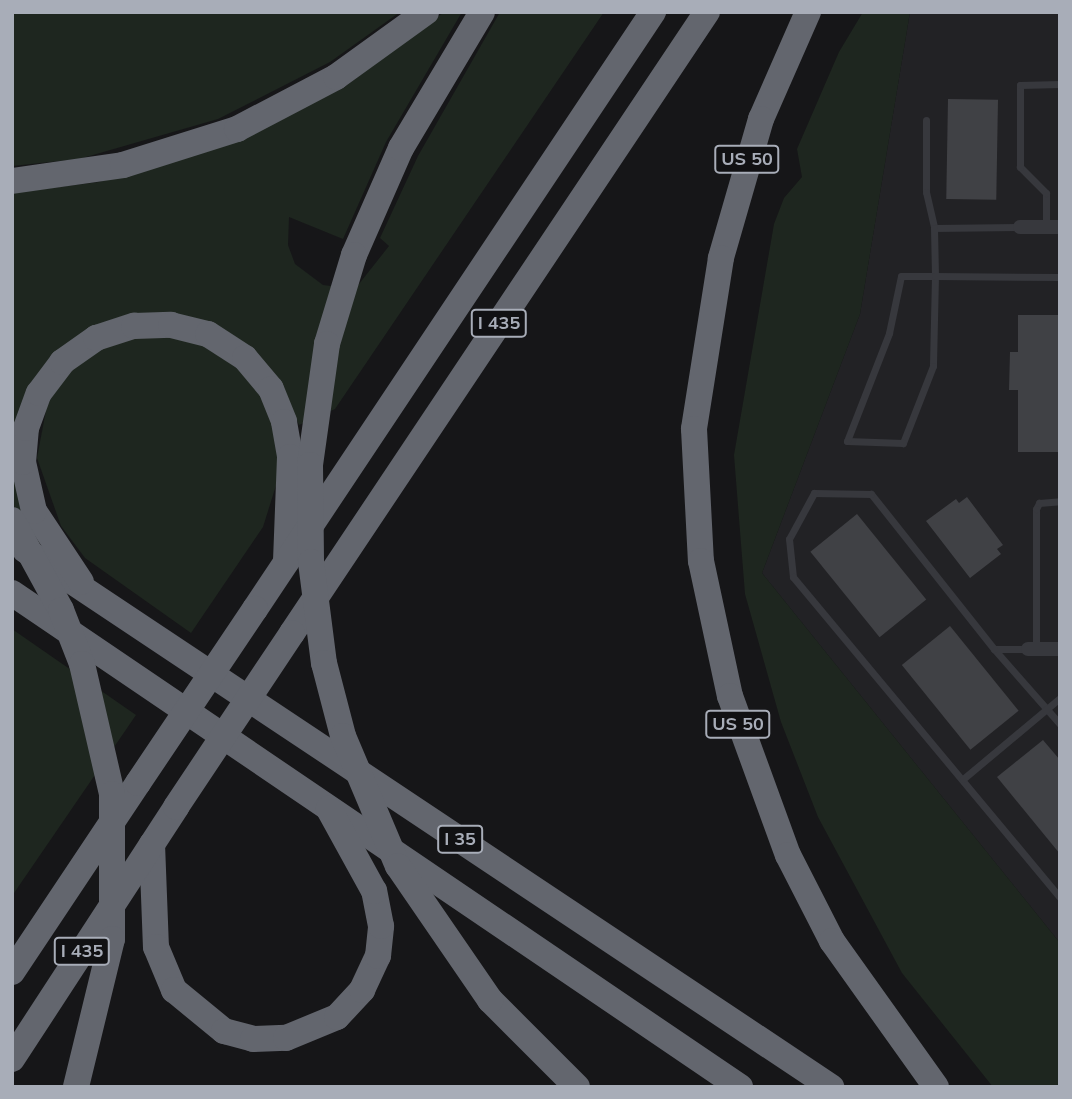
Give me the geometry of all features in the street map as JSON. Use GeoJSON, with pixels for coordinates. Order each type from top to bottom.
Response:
{"type":"FeatureCollection","features":[{"type":"Feature","properties":{"kind":"highway"},"geometry":{"type":"LineString","coordinates":[[12,181],[123,164],[237,129],[336,77],[426,12]]}},
{"type":"Feature","properties":{"kind":"highway"},"geometry":{"type":"LineString","coordinates":[[482,12],[401,148],[354,255],[327,344],[310,465],[311,562],[324,663],[343,736],[398,866],[490,1000],[578,1087]]}},
{"type":"Feature","properties":{"kind":"highway","name":"I 435"},"geometry":{"type":"LineString","coordinates":[[12,972],[653,12]]}},
{"type":"Feature","properties":{"kind":"highway","name":"I 435"},"geometry":{"type":"LineString","coordinates":[[12,1059],[176,807],[707,12]]}},
{"type":"Feature","properties":{"kind":"highway","name":"US 50"},"geometry":{"type":"LineString","coordinates":[[808,12],[748,156],[721,258],[694,429],[701,561],[730,696],[788,855],[847,964],[936,1087]]}},
{"type":"Feature","properties":{"kind":"highway"},"geometry":{"type":"LineString","coordinates":[[89,592],[34,511],[23,462],[26,428],[39,393],[62,362],[96,338],[134,327],[171,326],[208,334],[245,358],[271,389],[284,422],[289,457],[286,562]]}},
{"type":"Feature","properties":{"kind":"highway"},"geometry":{"type":"LineString","coordinates":[[12,520],[61,610],[82,664],[112,794],[112,939],[76,1087]]}},
{"type":"Feature","properties":{"kind":"highway","name":"I 35"},"geometry":{"type":"LineString","coordinates":[[12,541],[831,1087]]}},
{"type":"Feature","properties":{"kind":"highway","name":"I 35"},"geometry":{"type":"LineString","coordinates":[[12,593],[325,802],[740,1087]]}},
{"type":"Feature","properties":{"kind":"highway"},"geometry":{"type":"LineString","coordinates":[[152,844],[156,947],[174,990],[224,1031],[261,1040],[303,1035],[337,1017],[356,997],[372,973],[380,941],[374,891],[325,802]]}},
{"type":"Feature","properties":{"kind":"street"},"geometry":{"type":"LineString","coordinates":[[1020,227],[1053,227]]}},
{"type":"Feature","properties":{"kind":"street"},"geometry":{"type":"LineString","coordinates":[[1032,649],[1060,649]]}},
{"type":"Feature","properties":{"kind":"lane"},"geometry":{"type":"LineString","coordinates":[[1053,227],[1046,193],[1020,167],[1020,85],[1060,85]]}},
{"type":"Feature","properties":{"kind":"lane"},"geometry":{"type":"LineString","coordinates":[[926,120],[926,192],[934,228],[935,276],[933,366],[903,443],[847,441],[889,333],[901,276],[935,276],[1060,277]]}},
{"type":"Feature","properties":{"kind":"lane"},"geometry":{"type":"LineString","coordinates":[[934,228],[1020,227]]}},
{"type":"Feature","properties":{"kind":"lane"},"geometry":{"type":"LineString","coordinates":[[1060,724],[994,649],[871,494],[814,494],[789,539],[793,577],[1060,898]]}},
{"type":"Feature","properties":{"kind":"lane"},"geometry":{"type":"LineString","coordinates":[[994,649],[1032,649],[1036,509],[1039,503],[1060,501]]}},
{"type":"Feature","properties":{"kind":"lane"},"geometry":{"type":"LineString","coordinates":[[963,779],[1060,698]]}},
{"type":"Feature","properties":{"kind":"shaded area"},"geometry":{"type":"Polygon","coordinates":[[[12,12],[400,12],[330,62],[218,119],[79,159],[12,166],[12,12]]]}},
{"type":"Feature","properties":{"kind":"shaded area"},"geometry":{"type":"Polygon","coordinates":[[[444,12],[462,12],[386,142],[343,239],[289,217],[288,245],[295,264],[323,285],[355,289],[389,246],[380,238],[418,156],[500,12],[604,12],[335,409],[299,425],[285,393],[161,314],[41,373],[21,513],[12,510],[12,193],[99,182],[221,147],[343,88],[444,12]]]}},
{"type":"Feature","properties":{"kind":"shaded area"},"geometry":{"type":"Polygon","coordinates":[[[863,12],[910,12],[860,314],[762,573],[1060,943],[1060,1087],[993,1087],[902,973],[818,817],[781,722],[745,594],[734,455],[774,224],[784,198],[802,177],[797,149],[839,52],[863,12]]]}},
{"type":"Feature","properties":{"kind":"shaded area"},"geometry":{"type":"Polygon","coordinates":[[[910,12],[1060,12],[1060,943],[762,573],[860,314],[910,12]]]}},
{"type":"Feature","properties":{"kind":"shaded area"},"geometry":{"type":"Polygon","coordinates":[[[168,336],[199,341],[227,355],[265,397],[280,452],[278,479],[263,527],[191,633],[85,558],[61,526],[37,458],[47,405],[64,376],[94,352],[131,338],[168,336]]]}},
{"type":"Feature","properties":{"kind":"shaded area"},"geometry":{"type":"Polygon","coordinates":[[[12,629],[136,715],[12,896],[12,629]]]}},
{"type":"Feature","properties":{"kind":"building"},"geometry":{"type":"Polygon","coordinates":[[[948,99],[998,100],[996,200],[946,199],[948,99]]]}},
{"type":"Feature","properties":{"kind":"building"},"geometry":{"type":"Polygon","coordinates":[[[1018,315],[1060,315],[1060,452],[1018,452],[1018,390],[1009,390],[1010,352],[1018,352],[1018,315]]]}},
{"type":"Feature","properties":{"kind":"building"},"geometry":{"type":"Polygon","coordinates":[[[967,497],[1003,545],[997,549],[1001,554],[970,578],[926,521],[956,499],[959,503],[967,497]]]}},
{"type":"Feature","properties":{"kind":"building"},"geometry":{"type":"Polygon","coordinates":[[[857,514],[926,599],[880,637],[810,552],[857,514]]]}},
{"type":"Feature","properties":{"kind":"building"},"geometry":{"type":"Polygon","coordinates":[[[950,626],[1019,711],[970,750],[902,665],[950,626]]]}},
{"type":"Feature","properties":{"kind":"building"},"geometry":{"type":"Polygon","coordinates":[[[1043,740],[1060,760],[1060,854],[997,777],[1043,740]]]}}]}
